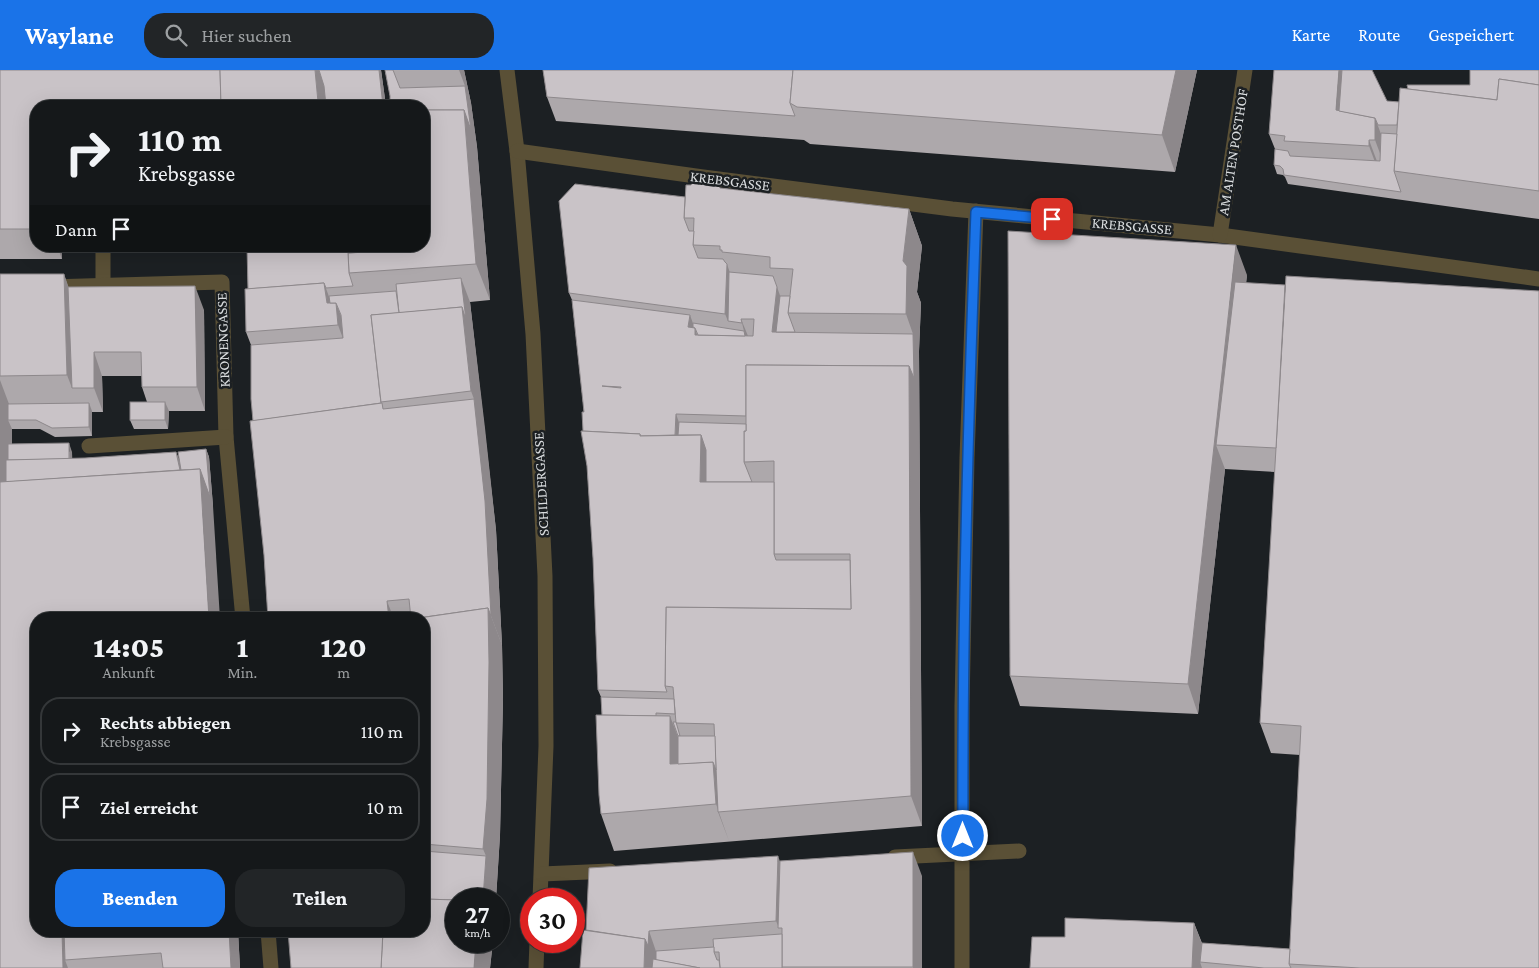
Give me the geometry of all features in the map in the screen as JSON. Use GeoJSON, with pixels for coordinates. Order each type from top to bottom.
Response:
{"type":"FeatureCollection","features":[{"type":"Feature","properties":{"kind":"street","name":"SCHILDERGASSE"},"geometry":{"type":"LineString","coordinates":[[507,70],[533,334],[545,576],[546,746],[541,888]]}},
{"type":"Feature","properties":{"kind":"street","name":"AM ALTEN POSTHOF"},"geometry":{"type":"LineString","coordinates":[[1220,235],[1245,70]]}},
{"type":"Feature","properties":{"kind":"street","name":"KREBSGASSE"},"geometry":{"type":"LineString","coordinates":[[516,151],[976,212],[1220,235],[1539,279]]}},
{"type":"Feature","properties":{"kind":"street"},"geometry":{"type":"LineString","coordinates":[[962,968],[962,706],[967,468],[976,212]]}},
{"type":"Feature","properties":{"kind":"street"},"geometry":{"type":"LineString","coordinates":[[103,252],[104,285]]}},
{"type":"Feature","properties":{"kind":"street","name":"KRONENGASSE"},"geometry":{"type":"LineString","coordinates":[[36,287],[222,282],[226,437],[242,612]]}},
{"type":"Feature","properties":{"kind":"street"},"geometry":{"type":"LineString","coordinates":[[89,446],[226,437]]}},
{"type":"Feature","properties":{"kind":"street"},"geometry":{"type":"LineString","coordinates":[[881,858],[1019,851]]}},
{"type":"Feature","properties":{"kind":"street"},"geometry":{"type":"LineString","coordinates":[[542,874],[621,871]]}},
{"type":"Feature","properties":{"kind":"street"},"geometry":{"type":"LineString","coordinates":[[268,937],[271,968]]}},
{"type":"Feature","properties":{"kind":"street"},"geometry":{"type":"LineString","coordinates":[[536,968],[537,953]]}},
{"type":"Feature","properties":{"kind":"building"},"geometry":{"type":"Polygon","coordinates":[[[0,70],[220,70],[221,100],[30,100],[30,229],[0,229],[0,70]]]}},
{"type":"Feature","properties":{"kind":"building"},"geometry":{"type":"Polygon","coordinates":[[[220,70],[315,70],[318,100],[221,100],[220,70]]]}},
{"type":"Feature","properties":{"kind":"building"},"geometry":{"type":"Polygon","coordinates":[[[319,70],[379,70],[382,100],[325,100],[324,86],[319,70]]]}},
{"type":"Feature","properties":{"kind":"building"},"geometry":{"type":"Polygon","coordinates":[[[385,70],[393,70],[400,88],[465,86],[471,130],[464,110],[430,110],[430,100],[390,100],[385,70]]]}},
{"type":"Feature","properties":{"kind":"building"},"geometry":{"type":"Polygon","coordinates":[[[543,70],[793,70],[790,103],[795,116],[547,97],[543,70]]]}},
{"type":"Feature","properties":{"kind":"building"},"geometry":{"type":"Polygon","coordinates":[[[793,70],[1176,70],[1162,135],[797,107],[790,103],[793,70]]]}},
{"type":"Feature","properties":{"kind":"building"},"geometry":{"type":"Polygon","coordinates":[[[1274,70],[1339,70],[1336,110],[1375,118],[1375,140],[1369,140],[1369,146],[1284,141],[1285,136],[1269,134],[1274,70]]]}},
{"type":"Feature","properties":{"kind":"building"},"geometry":{"type":"Polygon","coordinates":[[[1342,70],[1372,70],[1387,101],[1399,102],[1397,125],[1378,125],[1375,118],[1339,111],[1342,70]]]}},
{"type":"Feature","properties":{"kind":"building"},"geometry":{"type":"Polygon","coordinates":[[[1470,70],[1539,70],[1539,85],[1499,79],[1497,100],[1408,89],[1407,85],[1470,85],[1470,70]]]}},
{"type":"Feature","properties":{"kind":"building"},"geometry":{"type":"Polygon","coordinates":[[[1499,79],[1539,85],[1539,191],[1394,171],[1400,88],[1497,100],[1499,79]]]}},
{"type":"Feature","properties":{"kind":"building"},"geometry":{"type":"Polygon","coordinates":[[[430,110],[464,110],[476,264],[349,273],[348,253],[430,252],[430,110]]]}},
{"type":"Feature","properties":{"kind":"building"},"geometry":{"type":"Polygon","coordinates":[[[1381,133],[1397,134],[1394,171],[1401,192],[1284,175],[1283,169],[1280,166],[1274,165],[1275,149],[1288,151],[1290,156],[1380,161],[1381,133]]]}},
{"type":"Feature","properties":{"kind":"building"},"geometry":{"type":"Polygon","coordinates":[[[696,179],[716,181],[720,188],[909,209],[903,261],[907,266],[906,314],[788,313],[793,269],[770,268],[770,257],[722,252],[720,246],[693,245],[694,218],[684,218],[686,185],[691,185],[696,179]]]}},
{"type":"Feature","properties":{"kind":"building"},"geometry":{"type":"Polygon","coordinates":[[[575,184],[685,197],[684,218],[689,231],[694,231],[693,245],[698,258],[723,259],[727,264],[725,314],[569,293],[559,201],[575,184]]]}},
{"type":"Feature","properties":{"kind":"building"},"geometry":{"type":"Polygon","coordinates":[[[1008,231],[1236,245],[1188,684],[1010,676],[1008,231]]]}},
{"type":"Feature","properties":{"kind":"building"},"geometry":{"type":"Polygon","coordinates":[[[247,252],[362,252],[348,253],[349,273],[353,286],[326,288],[324,283],[248,289],[247,252]]]}},
{"type":"Feature","properties":{"kind":"building"},"geometry":{"type":"Polygon","coordinates":[[[729,272],[773,276],[777,287],[772,332],[913,334],[914,378],[909,366],[746,365],[746,416],[676,414],[675,435],[640,436],[640,434],[583,431],[582,412],[584,412],[572,300],[690,315],[688,327],[695,328],[695,335],[753,336],[754,319],[741,319],[742,323],[728,321],[729,272]]]}},
{"type":"Feature","properties":{"kind":"building"},"geometry":{"type":"Polygon","coordinates":[[[0,274],[64,274],[67,375],[0,376],[0,274]]]}},
{"type":"Feature","properties":{"kind":"building"},"geometry":{"type":"Polygon","coordinates":[[[1286,276],[1539,291],[1539,968],[1360,968],[1289,964],[1301,726],[1260,723],[1286,276]]]}},
{"type":"Feature","properties":{"kind":"building"},"geometry":{"type":"Polygon","coordinates":[[[461,278],[466,320],[462,307],[399,313],[396,284],[461,278]]]}},
{"type":"Feature","properties":{"kind":"building"},"geometry":{"type":"Polygon","coordinates":[[[1235,282],[1285,285],[1276,448],[1216,445],[1235,282]]]}},
{"type":"Feature","properties":{"kind":"building"},"geometry":{"type":"Polygon","coordinates":[[[324,283],[327,303],[336,303],[338,325],[246,332],[245,289],[324,283]]]}},
{"type":"Feature","properties":{"kind":"building"},"geometry":{"type":"Polygon","coordinates":[[[195,286],[197,387],[142,387],[141,352],[94,352],[94,388],[72,388],[68,287],[195,286]]]}},
{"type":"Feature","properties":{"kind":"building"},"geometry":{"type":"Polygon","coordinates":[[[396,291],[399,313],[371,315],[381,403],[253,421],[251,345],[343,338],[341,315],[336,303],[330,303],[329,296],[396,291]]]}},
{"type":"Feature","properties":{"kind":"building"},"geometry":{"type":"Polygon","coordinates":[[[780,296],[790,296],[788,313],[795,332],[776,332],[780,296]]]}},
{"type":"Feature","properties":{"kind":"building"},"geometry":{"type":"Polygon","coordinates":[[[462,307],[471,391],[381,402],[371,315],[462,307]]]}},
{"type":"Feature","properties":{"kind":"building"},"geometry":{"type":"Polygon","coordinates":[[[693,323],[744,331],[745,336],[698,335],[693,327],[693,323]]]}},
{"type":"Feature","properties":{"kind":"building"},"geometry":{"type":"Polygon","coordinates":[[[746,365],[909,366],[911,796],[718,812],[714,724],[676,723],[673,687],[665,686],[666,607],[851,609],[850,554],[774,554],[774,461],[744,462],[746,365]]]}},
{"type":"Feature","properties":{"kind":"building"},"geometry":{"type":"Polygon","coordinates":[[[474,399],[485,501],[491,616],[488,608],[430,616],[430,612],[410,612],[409,599],[387,601],[388,612],[268,612],[264,555],[250,421],[382,403],[383,409],[474,399]]]}},
{"type":"Feature","properties":{"kind":"building"},"geometry":{"type":"Polygon","coordinates":[[[130,402],[165,402],[165,420],[130,420],[130,402]]]}},
{"type":"Feature","properties":{"kind":"building"},"geometry":{"type":"Polygon","coordinates":[[[89,403],[89,427],[52,428],[36,420],[8,420],[8,404],[89,403]]]}},
{"type":"Feature","properties":{"kind":"building"},"geometry":{"type":"Polygon","coordinates":[[[679,422],[746,424],[746,431],[744,431],[744,462],[752,482],[706,482],[706,450],[701,435],[678,435],[679,422]]]}},
{"type":"Feature","properties":{"kind":"building"},"geometry":{"type":"Polygon","coordinates":[[[581,431],[640,434],[640,436],[701,435],[700,482],[774,482],[774,554],[776,560],[850,560],[851,609],[666,607],[665,686],[667,692],[598,690],[587,466],[581,431]]]}},
{"type":"Feature","properties":{"kind":"building"},"geometry":{"type":"Polygon","coordinates":[[[69,443],[69,459],[8,460],[8,444],[69,443]]]}},
{"type":"Feature","properties":{"kind":"building"},"geometry":{"type":"Polygon","coordinates":[[[206,449],[210,497],[200,469],[181,470],[178,452],[206,449]]]}},
{"type":"Feature","properties":{"kind":"building"},"geometry":{"type":"Polygon","coordinates":[[[176,452],[180,470],[6,482],[6,460],[85,458],[176,452]]]}},
{"type":"Feature","properties":{"kind":"building"},"geometry":{"type":"Polygon","coordinates":[[[200,469],[209,612],[30,612],[30,937],[62,937],[63,968],[0,968],[0,482],[200,469]]]}},
{"type":"Feature","properties":{"kind":"building"},"geometry":{"type":"Polygon","coordinates":[[[488,608],[487,799],[483,849],[430,845],[430,616],[488,608]]]}},
{"type":"Feature","properties":{"kind":"building"},"geometry":{"type":"Polygon","coordinates":[[[601,697],[674,699],[675,714],[656,713],[656,716],[602,715],[601,697]]]}},
{"type":"Feature","properties":{"kind":"building"},"geometry":{"type":"Polygon","coordinates":[[[596,715],[670,716],[670,764],[713,762],[716,804],[601,814],[596,715]]]}},
{"type":"Feature","properties":{"kind":"building"},"geometry":{"type":"Polygon","coordinates":[[[673,722],[676,722],[680,736],[678,736],[673,722]]]}},
{"type":"Feature","properties":{"kind":"building"},"geometry":{"type":"Polygon","coordinates":[[[678,736],[715,736],[716,770],[713,762],[678,764],[678,736]]]}},
{"type":"Feature","properties":{"kind":"building"},"geometry":{"type":"Polygon","coordinates":[[[430,851],[486,856],[484,888],[445,888],[445,900],[430,899],[430,851]]]}},
{"type":"Feature","properties":{"kind":"building"},"geometry":{"type":"Polygon","coordinates":[[[913,852],[913,967],[782,967],[782,928],[778,928],[780,861],[913,852]]]}},
{"type":"Feature","properties":{"kind":"building"},"geometry":{"type":"Polygon","coordinates":[[[778,856],[776,921],[649,931],[648,946],[645,939],[586,930],[589,868],[778,856]]]}},
{"type":"Feature","properties":{"kind":"building"},"geometry":{"type":"Polygon","coordinates":[[[430,899],[445,900],[445,953],[475,953],[474,968],[381,968],[383,937],[430,937],[430,899]]]}},
{"type":"Feature","properties":{"kind":"building"},"geometry":{"type":"Polygon","coordinates":[[[1065,918],[1194,923],[1192,968],[1030,968],[1032,937],[1065,937],[1065,918]]]}},
{"type":"Feature","properties":{"kind":"building"},"geometry":{"type":"Polygon","coordinates":[[[585,930],[645,939],[644,968],[580,968],[581,953],[585,953],[585,930]]]}},
{"type":"Feature","properties":{"kind":"building"},"geometry":{"type":"Polygon","coordinates":[[[782,934],[782,968],[720,968],[719,952],[714,952],[713,939],[782,934]]]}},
{"type":"Feature","properties":{"kind":"building"},"geometry":{"type":"Polygon","coordinates":[[[64,937],[229,937],[231,968],[163,968],[161,953],[65,960],[64,937]]]}},
{"type":"Feature","properties":{"kind":"building"},"geometry":{"type":"Polygon","coordinates":[[[288,937],[383,937],[381,968],[291,968],[288,937]]]}},
{"type":"Feature","properties":{"kind":"building"},"geometry":{"type":"Polygon","coordinates":[[[1202,943],[1290,949],[1289,964],[1291,968],[1264,968],[1200,962],[1202,943]]]}},
{"type":"Feature","properties":{"kind":"building"},"geometry":{"type":"Polygon","coordinates":[[[714,947],[720,968],[700,968],[656,960],[656,951],[714,947]]]}},
{"type":"Feature","properties":{"kind":"building"},"geometry":{"type":"Polygon","coordinates":[[[653,959],[700,968],[652,968],[653,959]]]}},
{"type":"Feature","properties":{"kind":"route"},"geometry":{"type":"LineString","coordinates":[[963,836],[962,706],[967,458],[976,212],[1052,219]]}}]}
